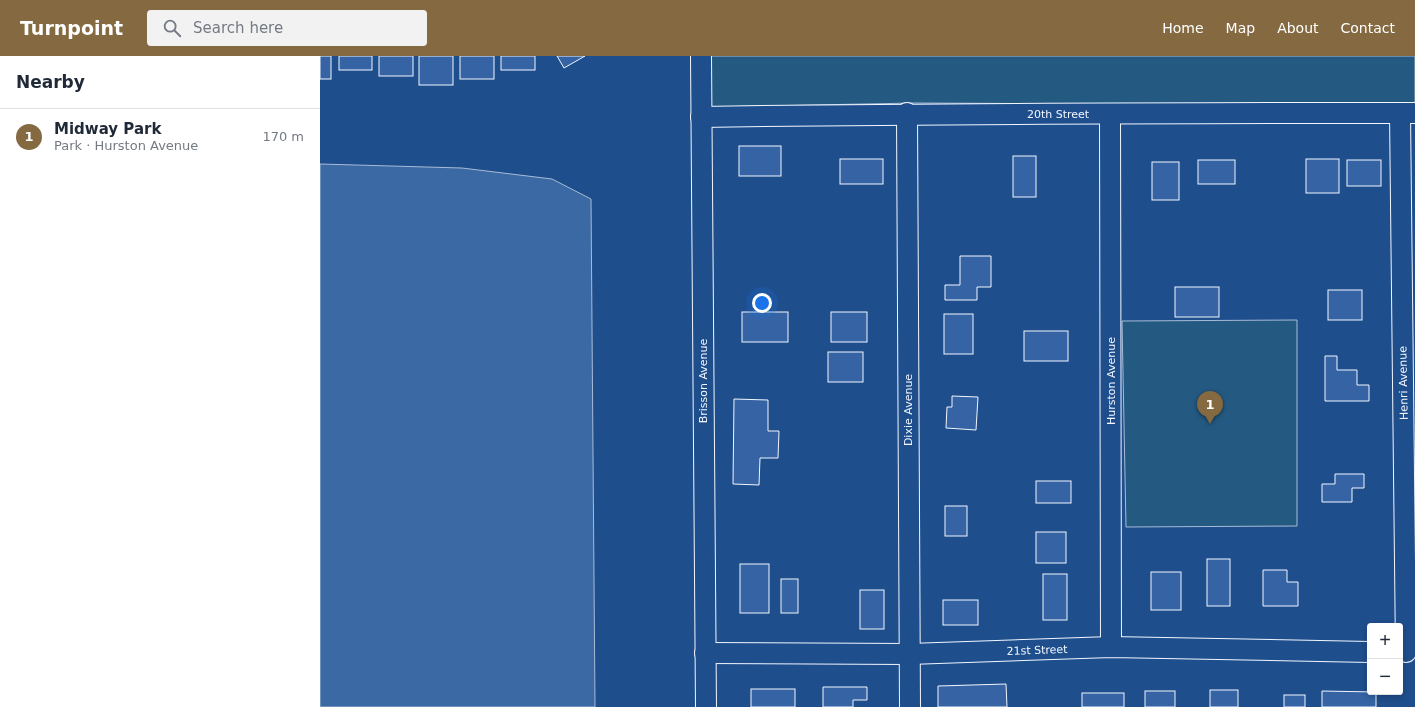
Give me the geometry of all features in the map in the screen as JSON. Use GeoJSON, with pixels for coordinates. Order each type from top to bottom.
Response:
{"type":"FeatureCollection","features":[{"type":"Feature","properties":{"kind":"street","name":"Brisson Avenue"},"geometry":{"type":"LineString","coordinates":[[701,56],[706,707]]}},
{"type":"Feature","properties":{"kind":"street","name":"20th Street"},"geometry":{"type":"LineString","coordinates":[[701,117],[906,113],[1407,113]]}},
{"type":"Feature","properties":{"kind":"street","name":"Dixie Avenue"},"geometry":{"type":"LineString","coordinates":[[906,113],[910,707]]}},
{"type":"Feature","properties":{"kind":"street","name":"Henri Avenue"},"geometry":{"type":"LineString","coordinates":[[1407,113],[1407,652]]}},
{"type":"Feature","properties":{"kind":"street","name":"Hurston Avenue"},"geometry":{"type":"LineString","coordinates":[[1110,114],[1111,647]]}},
{"type":"Feature","properties":{"kind":"street","name":"21st Street"},"geometry":{"type":"LineString","coordinates":[[705,653],[909,654],[1111,647],[1367,652]]}},
{"type":"Feature","properties":{"kind":"shaded area"},"geometry":{"type":"Polygon","coordinates":[[[710,56],[1415,56],[1415,103],[915,103],[710,107],[710,56]]]}},
{"type":"Feature","properties":{"kind":"shaded area"},"geometry":{"type":"Polygon","coordinates":[[[320,164],[462,168],[552,179],[591,199],[595,707],[320,707],[320,164]]]}},
{"type":"Feature","properties":{"kind":"shaded area"},"geometry":{"type":"Polygon","coordinates":[[[1297,320],[1297,526],[1126,527],[1122,321],[1297,320]]]}},
{"type":"Feature","properties":{"kind":"building"},"geometry":{"type":"Polygon","coordinates":[[[320,56],[331,56],[331,79],[320,79],[320,56]]]}},
{"type":"Feature","properties":{"kind":"building"},"geometry":{"type":"Polygon","coordinates":[[[339,56],[372,56],[372,70],[339,70],[339,56]]]}},
{"type":"Feature","properties":{"kind":"building"},"geometry":{"type":"Polygon","coordinates":[[[379,56],[413,56],[413,76],[379,76],[379,56]]]}},
{"type":"Feature","properties":{"kind":"building"},"geometry":{"type":"Polygon","coordinates":[[[419,56],[453,56],[453,85],[419,85],[419,56]]]}},
{"type":"Feature","properties":{"kind":"building"},"geometry":{"type":"Polygon","coordinates":[[[460,56],[494,56],[494,79],[460,79],[460,56]]]}},
{"type":"Feature","properties":{"kind":"building"},"geometry":{"type":"Polygon","coordinates":[[[501,56],[535,56],[535,70],[501,70],[501,56]]]}},
{"type":"Feature","properties":{"kind":"building"},"geometry":{"type":"Polygon","coordinates":[[[557,56],[585,56],[564,68],[557,56]]]}},
{"type":"Feature","properties":{"kind":"building"},"geometry":{"type":"Polygon","coordinates":[[[739,146],[781,146],[781,176],[739,176],[739,146]]]}},
{"type":"Feature","properties":{"kind":"building"},"geometry":{"type":"Polygon","coordinates":[[[1013,156],[1036,156],[1036,197],[1013,197],[1013,156]]]}},
{"type":"Feature","properties":{"kind":"building"},"geometry":{"type":"Polygon","coordinates":[[[840,159],[883,159],[883,184],[840,184],[840,159]]]}},
{"type":"Feature","properties":{"kind":"building"},"geometry":{"type":"Polygon","coordinates":[[[1306,159],[1339,159],[1339,193],[1306,193],[1306,159]]]}},
{"type":"Feature","properties":{"kind":"building"},"geometry":{"type":"Polygon","coordinates":[[[1198,160],[1235,160],[1235,184],[1198,184],[1198,160]]]}},
{"type":"Feature","properties":{"kind":"building"},"geometry":{"type":"Polygon","coordinates":[[[1347,160],[1381,160],[1381,186],[1347,186],[1347,160]]]}},
{"type":"Feature","properties":{"kind":"building"},"geometry":{"type":"Polygon","coordinates":[[[1152,162],[1179,162],[1179,200],[1152,200],[1152,162]]]}},
{"type":"Feature","properties":{"kind":"building"},"geometry":{"type":"Polygon","coordinates":[[[960,256],[991,256],[991,287],[977,287],[977,300],[945,300],[945,285],[960,285],[960,256]]]}},
{"type":"Feature","properties":{"kind":"building"},"geometry":{"type":"Polygon","coordinates":[[[1175,287],[1219,287],[1219,317],[1175,317],[1175,287]]]}},
{"type":"Feature","properties":{"kind":"building"},"geometry":{"type":"Polygon","coordinates":[[[1328,290],[1362,290],[1362,320],[1328,320],[1328,290]]]}},
{"type":"Feature","properties":{"kind":"building"},"geometry":{"type":"Polygon","coordinates":[[[742,312],[788,312],[788,342],[742,342],[742,312]]]}},
{"type":"Feature","properties":{"kind":"building"},"geometry":{"type":"Polygon","coordinates":[[[831,312],[867,312],[867,342],[831,342],[831,312]]]}},
{"type":"Feature","properties":{"kind":"building"},"geometry":{"type":"Polygon","coordinates":[[[944,314],[973,314],[973,354],[944,354],[944,314]]]}},
{"type":"Feature","properties":{"kind":"building"},"geometry":{"type":"Polygon","coordinates":[[[1024,331],[1068,331],[1068,361],[1024,361],[1024,331]]]}},
{"type":"Feature","properties":{"kind":"building"},"geometry":{"type":"Polygon","coordinates":[[[828,352],[863,352],[863,382],[828,382],[828,352]]]}},
{"type":"Feature","properties":{"kind":"building"},"geometry":{"type":"Polygon","coordinates":[[[1325,356],[1337,356],[1337,370],[1357,370],[1357,385],[1369,385],[1369,401],[1325,401],[1325,356]]]}},
{"type":"Feature","properties":{"kind":"building"},"geometry":{"type":"Polygon","coordinates":[[[952,396],[978,397],[976,430],[946,428],[947,407],[952,407],[952,396]]]}},
{"type":"Feature","properties":{"kind":"building"},"geometry":{"type":"Polygon","coordinates":[[[734,399],[768,400],[768,431],[779,431],[778,458],[760,458],[759,485],[733,484],[734,399]]]}},
{"type":"Feature","properties":{"kind":"building"},"geometry":{"type":"Polygon","coordinates":[[[1335,474],[1364,474],[1364,488],[1352,488],[1352,502],[1322,502],[1322,484],[1335,484],[1335,474]]]}},
{"type":"Feature","properties":{"kind":"building"},"geometry":{"type":"Polygon","coordinates":[[[1036,481],[1071,481],[1071,503],[1036,503],[1036,481]]]}},
{"type":"Feature","properties":{"kind":"building"},"geometry":{"type":"Polygon","coordinates":[[[945,506],[967,506],[967,536],[945,536],[945,506]]]}},
{"type":"Feature","properties":{"kind":"building"},"geometry":{"type":"Polygon","coordinates":[[[1036,532],[1066,532],[1066,563],[1036,563],[1036,532]]]}},
{"type":"Feature","properties":{"kind":"building"},"geometry":{"type":"Polygon","coordinates":[[[1207,559],[1230,559],[1230,606],[1207,606],[1207,559]]]}},
{"type":"Feature","properties":{"kind":"building"},"geometry":{"type":"Polygon","coordinates":[[[740,564],[769,564],[769,613],[740,613],[740,564]]]}},
{"type":"Feature","properties":{"kind":"building"},"geometry":{"type":"Polygon","coordinates":[[[1263,570],[1287,570],[1287,582],[1298,582],[1298,606],[1263,606],[1263,570]]]}},
{"type":"Feature","properties":{"kind":"building"},"geometry":{"type":"Polygon","coordinates":[[[1151,572],[1181,572],[1181,610],[1151,610],[1151,572]]]}},
{"type":"Feature","properties":{"kind":"building"},"geometry":{"type":"Polygon","coordinates":[[[1043,574],[1067,574],[1067,620],[1043,620],[1043,574]]]}},
{"type":"Feature","properties":{"kind":"building"},"geometry":{"type":"Polygon","coordinates":[[[781,579],[798,579],[798,613],[781,613],[781,579]]]}},
{"type":"Feature","properties":{"kind":"building"},"geometry":{"type":"Polygon","coordinates":[[[860,590],[884,590],[884,629],[860,629],[860,590]]]}},
{"type":"Feature","properties":{"kind":"building"},"geometry":{"type":"Polygon","coordinates":[[[943,600],[978,600],[978,625],[943,625],[943,600]]]}},
{"type":"Feature","properties":{"kind":"building"},"geometry":{"type":"Polygon","coordinates":[[[1006,684],[1007,707],[938,707],[938,686],[1006,684]]]}},
{"type":"Feature","properties":{"kind":"building"},"geometry":{"type":"Polygon","coordinates":[[[823,687],[867,687],[867,700],[853,700],[853,707],[823,707],[823,687]]]}},
{"type":"Feature","properties":{"kind":"building"},"geometry":{"type":"Polygon","coordinates":[[[751,689],[795,689],[795,707],[751,707],[751,689]]]}},
{"type":"Feature","properties":{"kind":"building"},"geometry":{"type":"Polygon","coordinates":[[[1210,690],[1238,690],[1238,707],[1210,707],[1210,690]]]}},
{"type":"Feature","properties":{"kind":"building"},"geometry":{"type":"Polygon","coordinates":[[[1145,691],[1175,691],[1175,707],[1145,707],[1145,691]]]}},
{"type":"Feature","properties":{"kind":"building"},"geometry":{"type":"Polygon","coordinates":[[[1322,691],[1367,692],[1367,695],[1376,695],[1376,707],[1322,707],[1322,691]]]}},
{"type":"Feature","properties":{"kind":"building"},"geometry":{"type":"Polygon","coordinates":[[[1082,693],[1124,693],[1124,707],[1082,707],[1082,693]]]}},
{"type":"Feature","properties":{"kind":"building"},"geometry":{"type":"Polygon","coordinates":[[[1284,695],[1305,695],[1305,707],[1284,707],[1284,695]]]}},
{"type":"Feature","properties":{"kind":"place","name":"Midway Park"},"geometry":{"type":"Point","coordinates":[1210,424]}}]}
